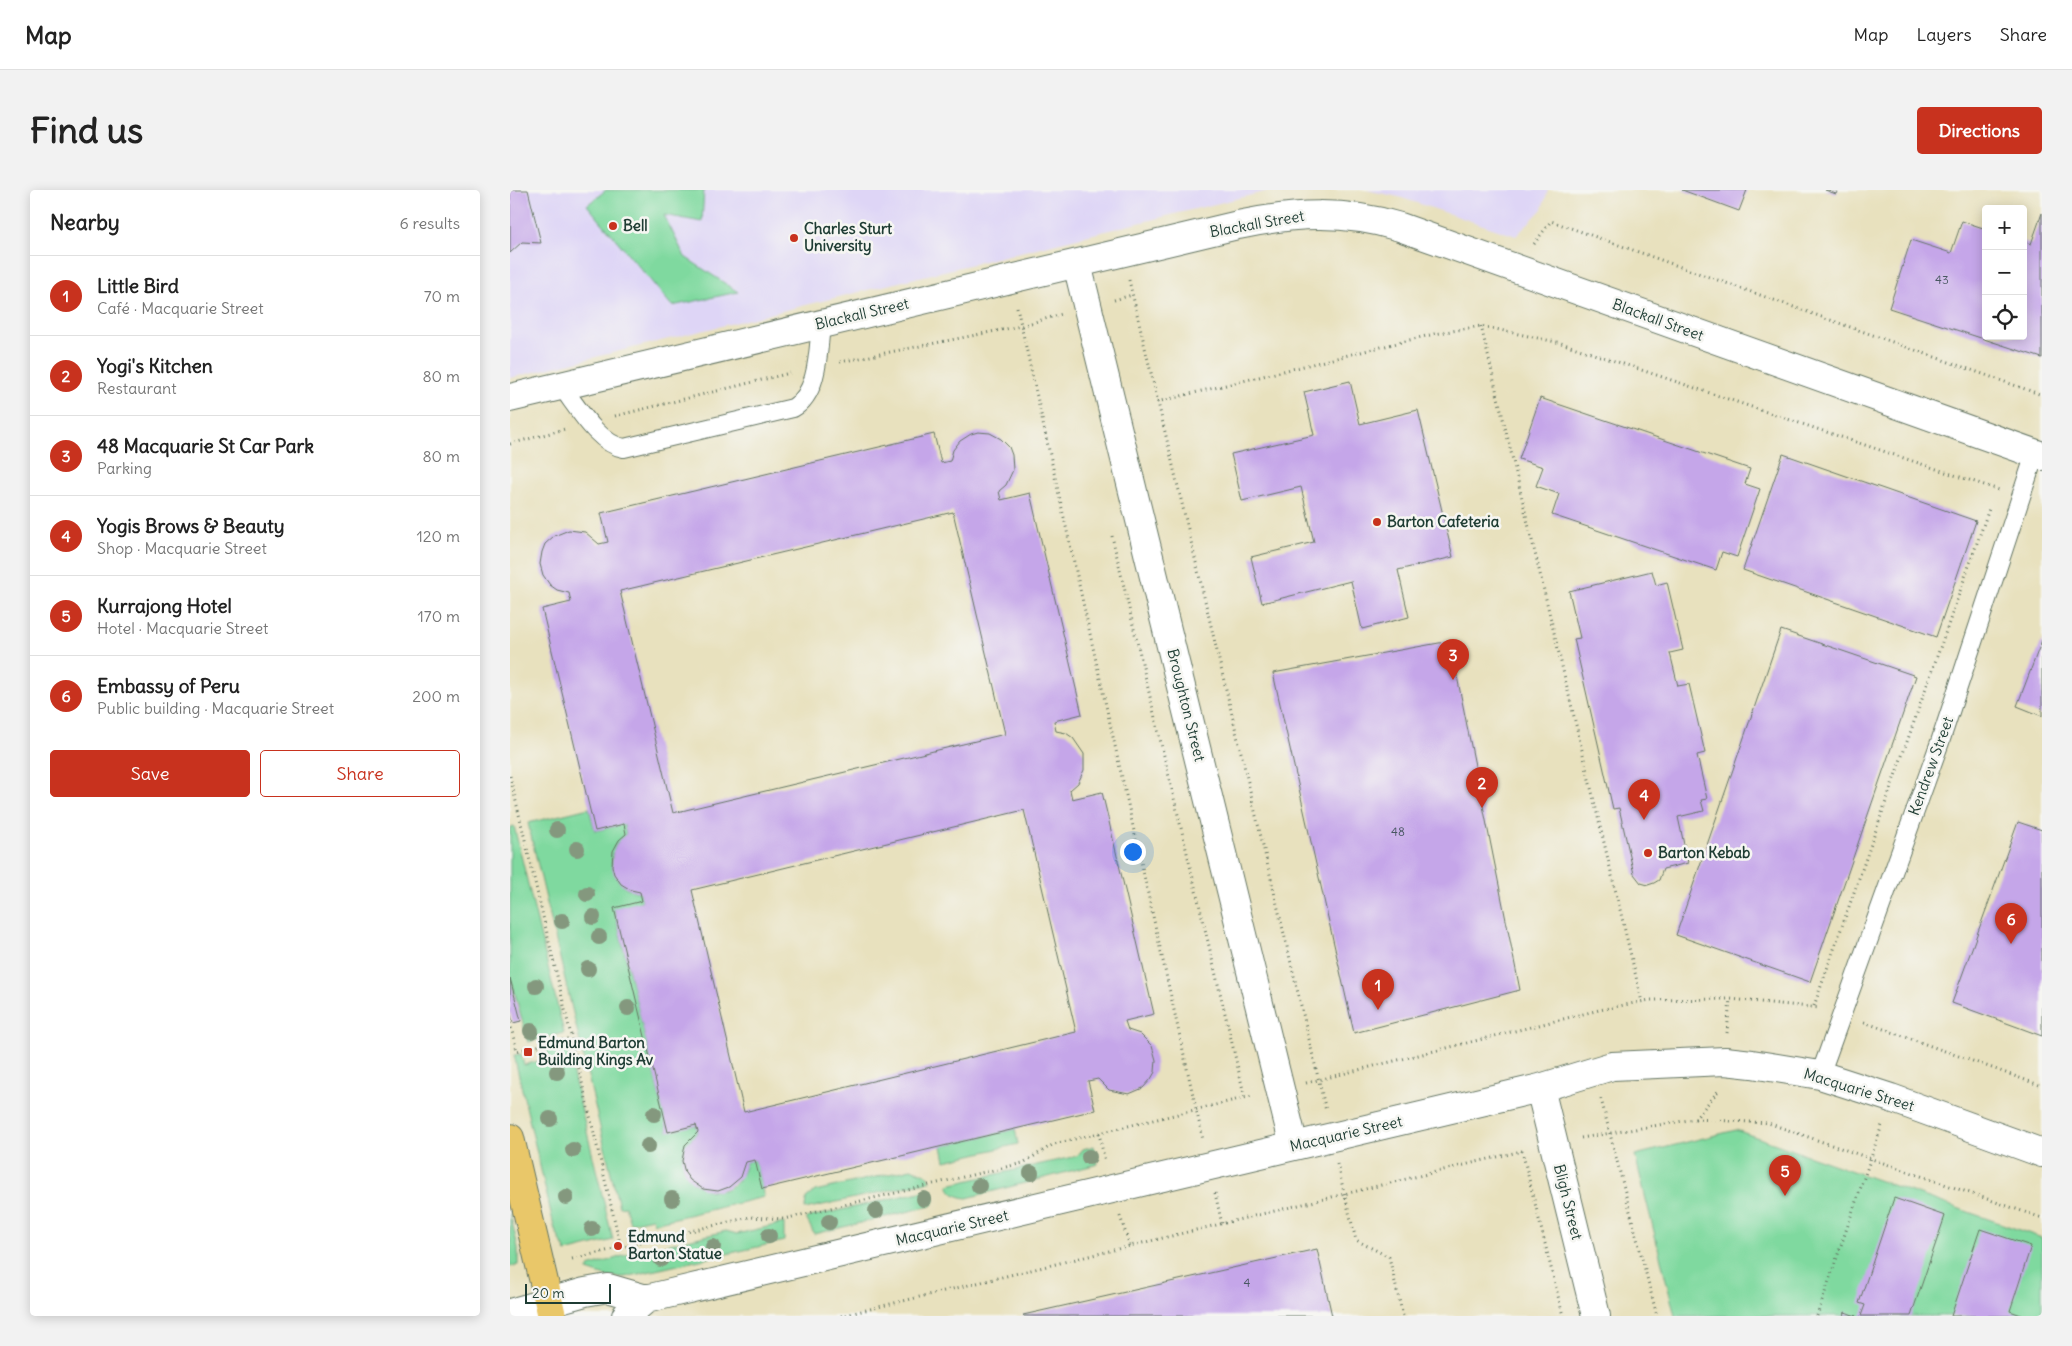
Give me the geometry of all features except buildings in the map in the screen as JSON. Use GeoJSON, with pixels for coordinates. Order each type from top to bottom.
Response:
{"type":"FeatureCollection","features":[{"type":"Feature","properties":{"kind":"main road"},"geometry":{"type":"LineString","coordinates":[[510,1138],[550,1309]]}},
{"type":"Feature","properties":{"kind":"street","name":"Blackall Street"},"geometry":{"type":"LineString","coordinates":[[510,398],[1238,225],[1283,216],[1323,214],[1382,222],[2038,455]]}},
{"type":"Feature","properties":{"kind":"street","name":"Broughton Street"},"geometry":{"type":"LineString","coordinates":[[1077,264],[1294,1146]]}},
{"type":"Feature","properties":{"kind":"street","name":"Macquarie Street"},"geometry":{"type":"LineString","coordinates":[[510,1314],[550,1309],[608,1288],[636,1308],[1294,1146],[1540,1088],[1612,1066],[1725,1061],[1820,1075],[1891,1098],[2042,1153]]}},
{"type":"Feature","properties":{"kind":"street","name":"Bligh Street"},"geometry":{"type":"LineString","coordinates":[[1540,1088],[1596,1316]]}},
{"type":"Feature","properties":{"kind":"lane"},"geometry":{"type":"LineString","coordinates":[[561,386],[604,440],[617,447],[624,448],[793,408],[803,401],[807,394],[816,366],[821,324]]}},
{"type":"Feature","properties":{"kind":"lane","name":"Kendrew Street"},"geometry":{"type":"LineString","coordinates":[[1820,1075],[1940,742],[2038,455]]}},
{"type":"Feature","properties":{"kind":"path"},"geometry":{"type":"LineString","coordinates":[[1531,249],[1551,221],[2042,394]]}},
{"type":"Feature","properties":{"kind":"path"},"geometry":{"type":"LineString","coordinates":[[1123,253],[1319,1080]]}},
{"type":"Feature","properties":{"kind":"path"},"geometry":{"type":"LineString","coordinates":[[1011,280],[1222,1224]]}},
{"type":"Feature","properties":{"kind":"path"},"geometry":{"type":"LineString","coordinates":[[510,444],[590,422],[816,366],[1021,326]]}},
{"type":"Feature","properties":{"kind":"path"},"geometry":{"type":"LineString","coordinates":[[1157,402],[1434,334],[1481,326],[1561,343],[1996,489],[1814,1006]]}},
{"type":"Feature","properties":{"kind":"path"},"geometry":{"type":"LineString","coordinates":[[1481,326],[1642,1002]]}},
{"type":"Feature","properties":{"kind":"path"},"geometry":{"type":"LineString","coordinates":[[1110,528],[1245,1098]]}},
{"type":"Feature","properties":{"kind":"path"},"geometry":{"type":"LineString","coordinates":[[510,776],[621,1248]]}},
{"type":"Feature","properties":{"kind":"path"},"geometry":{"type":"LineString","coordinates":[[572,1260],[750,1217],[784,1219],[1023,1163],[1054,1144],[1599,1010],[1642,1002],[1730,999],[1814,1006],[2042,1086]]}},
{"type":"Feature","properties":{"kind":"path"},"geometry":{"type":"LineString","coordinates":[[510,1023],[517,1051],[571,1038]]}},
{"type":"Feature","properties":{"kind":"path"},"geometry":{"type":"LineString","coordinates":[[1594,1072],[1657,1316]]}},
{"type":"Feature","properties":{"kind":"path"},"geometry":{"type":"LineString","coordinates":[[1695,1119],[1723,1086]]}},
{"type":"Feature","properties":{"kind":"path"},"geometry":{"type":"LineString","coordinates":[[1817,1316],[1891,1098]]}},
{"type":"Feature","properties":{"kind":"path"},"geometry":{"type":"LineString","coordinates":[[841,1316],[1522,1150],[1695,1119],[1768,1123],[2042,1218]]}},
{"type":"Feature","properties":{"kind":"path"},"geometry":{"type":"LineString","coordinates":[[1522,1150],[1564,1316]]}},
{"type":"Feature","properties":{"kind":"path"},"geometry":{"type":"LineString","coordinates":[[1344,1194],[1356,1240],[1389,1257],[1404,1316]]}},
{"type":"Feature","properties":{"kind":"shaded area","name":"Charles Sturt University"},"geometry":{"type":"Polygon","coordinates":[[[510,190],[1272,190],[510,378],[510,190]]]}},
{"type":"Feature","properties":{"kind":"shaded area"},"geometry":{"type":"Polygon","coordinates":[[[1366,190],[1548,190],[1542,209],[1516,236],[1399,197],[1366,190]]]}},
{"type":"Feature","properties":{"kind":"green space"},"geometry":{"type":"Polygon","coordinates":[[[606,190],[704,190],[702,222],[664,215],[685,257],[738,292],[672,306],[587,205],[606,190]]]}},
{"type":"Feature","properties":{"kind":"green space"},"geometry":{"type":"Polygon","coordinates":[[[589,808],[595,831],[624,824],[626,834],[618,841],[614,850],[613,868],[616,877],[622,884],[640,892],[642,901],[614,909],[668,1131],[696,1125],[698,1132],[685,1148],[683,1163],[688,1176],[698,1186],[712,1191],[726,1189],[738,1180],[746,1162],[755,1160],[764,1197],[654,1223],[652,1218],[630,1223],[625,1206],[619,1207],[528,823],[589,808]]]}},
{"type":"Feature","properties":{"kind":"green space"},"geometry":{"type":"Polygon","coordinates":[[[514,826],[564,1033],[528,1042],[510,975],[510,827],[514,826]]]}},
{"type":"Feature","properties":{"kind":"green space"},"geometry":{"type":"Polygon","coordinates":[[[566,1045],[613,1240],[566,1252],[555,1230],[514,1055],[521,1054],[524,1065],[549,1058],[547,1049],[566,1045]]]}},
{"type":"Feature","properties":{"kind":"green space"},"geometry":{"type":"Polygon","coordinates":[[[1015,1129],[1018,1144],[945,1161],[942,1146],[1015,1129]]]}},
{"type":"Feature","properties":{"kind":"green space"},"geometry":{"type":"Polygon","coordinates":[[[1736,1130],[2042,1238],[2042,1316],[1675,1316],[1635,1155],[1736,1130]]]}},
{"type":"Feature","properties":{"kind":"green space"},"geometry":{"type":"Polygon","coordinates":[[[1094,1146],[1098,1164],[967,1198],[955,1195],[948,1185],[1077,1156],[1083,1149],[1094,1146]]]}},
{"type":"Feature","properties":{"kind":"green space"},"geometry":{"type":"Polygon","coordinates":[[[911,1169],[926,1174],[931,1181],[805,1209],[806,1198],[815,1191],[911,1169]]]}},
{"type":"Feature","properties":{"kind":"green space"},"geometry":{"type":"Polygon","coordinates":[[[933,1189],[935,1201],[931,1206],[814,1234],[806,1218],[933,1189]]]}},
{"type":"Feature","properties":{"kind":"green space"},"geometry":{"type":"Polygon","coordinates":[[[510,1213],[518,1248],[518,1265],[510,1267],[510,1213]]]}},
{"type":"Feature","properties":{"kind":"green space"},"geometry":{"type":"Polygon","coordinates":[[[784,1223],[784,1241],[625,1277],[608,1277],[587,1270],[589,1267],[632,1253],[726,1231],[737,1234],[784,1223]]]}},
{"type":"Feature","properties":{"kind":"place","name":"Bell"},"geometry":{"type":"Point","coordinates":[613,226]}},
{"type":"Feature","properties":{"kind":"place","name":"Charles Sturt University"},"geometry":{"type":"Point","coordinates":[794,238]}},
{"type":"Feature","properties":{"kind":"place","name":"Barton Cafeteria"},"geometry":{"type":"Point","coordinates":[1377,522]}},
{"type":"Feature","properties":{"kind":"place","name":"48 Macquarie St Car Park"},"geometry":{"type":"Point","coordinates":[1453,680]}},
{"type":"Feature","properties":{"kind":"place","name":"Yogi's Kitchen"},"geometry":{"type":"Point","coordinates":[1482,808]}},
{"type":"Feature","properties":{"kind":"place","name":"Yogis Brows & Beauty"},"geometry":{"type":"Point","coordinates":[1644,820]}},
{"type":"Feature","properties":{"kind":"place","name":"Barton Kebab"},"geometry":{"type":"Point","coordinates":[1648,853]}},
{"type":"Feature","properties":{"kind":"place","name":"Embassy of Peru"},"geometry":{"type":"Point","coordinates":[2011,944]}},
{"type":"Feature","properties":{"kind":"place","name":"Little Bird"},"geometry":{"type":"Point","coordinates":[1378,1010]}},
{"type":"Feature","properties":{"kind":"place","name":"Edmund Barton Building Kings Av"},"geometry":{"type":"Point","coordinates":[528,1052]}},
{"type":"Feature","properties":{"kind":"place","name":"Kurrajong Hotel"},"geometry":{"type":"Point","coordinates":[1785,1196]}},
{"type":"Feature","properties":{"kind":"place","name":"Edmund Barton Statue"},"geometry":{"type":"Point","coordinates":[618,1246]}}]}
